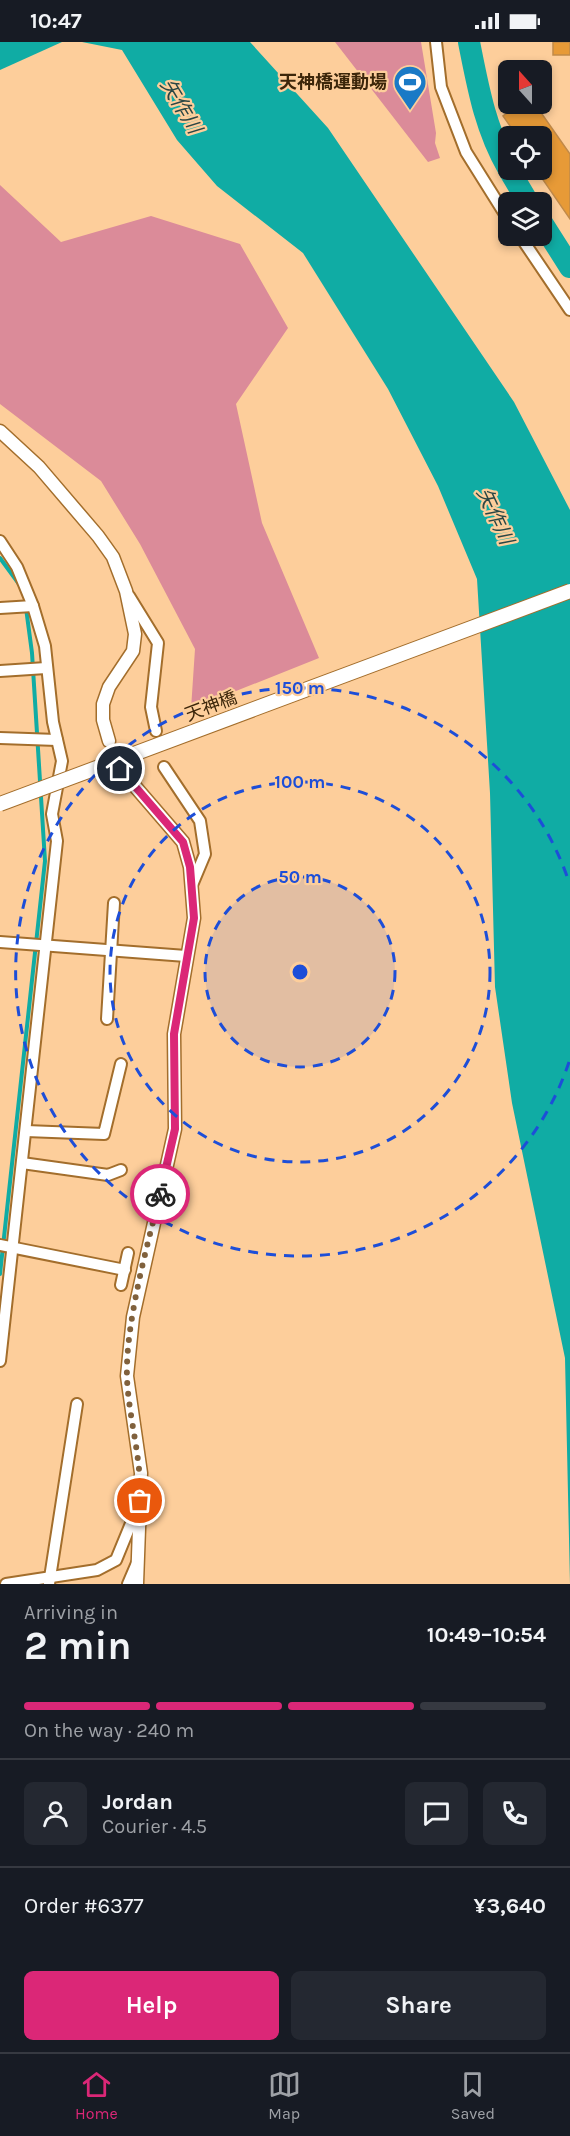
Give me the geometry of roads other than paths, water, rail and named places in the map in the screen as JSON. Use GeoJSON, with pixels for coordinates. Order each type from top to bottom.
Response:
{"type":"FeatureCollection","features":[{"type":"Feature","properties":{"kind":"main road","name":"天神橋"},"geometry":{"type":"LineString","coordinates":[[0,804],[570,591]]}},
{"type":"Feature","properties":{"kind":"street"},"geometry":{"type":"LineString","coordinates":[[436,42],[441,87],[466,152],[498,203]]}},
{"type":"Feature","properties":{"kind":"street"},"geometry":{"type":"LineString","coordinates":[[527,246],[570,310]]}},
{"type":"Feature","properties":{"kind":"street"},"geometry":{"type":"LineString","coordinates":[[0,431],[39,467],[98,536],[114,557],[126,591],[135,634],[133,651],[109,687],[103,704],[103,720],[109,741]]}},
{"type":"Feature","properties":{"kind":"street"},"geometry":{"type":"LineString","coordinates":[[0,542],[17,567],[33,606],[45,646],[46,668],[62,761],[52,814],[57,841],[0,1355]]}},
{"type":"Feature","properties":{"kind":"street"},"geometry":{"type":"LineString","coordinates":[[126,591],[158,643],[151,707],[156,731]]}},
{"type":"Feature","properties":{"kind":"street"},"geometry":{"type":"LineString","coordinates":[[0,608],[33,606]]}},
{"type":"Feature","properties":{"kind":"street"},"geometry":{"type":"LineString","coordinates":[[0,671],[46,668]]}},
{"type":"Feature","properties":{"kind":"street"},"geometry":{"type":"LineString","coordinates":[[0,738],[57,740]]}},
{"type":"Feature","properties":{"kind":"street"},"geometry":{"type":"LineString","coordinates":[[164,767],[200,820],[205,854],[191,886]]}},
{"type":"Feature","properties":{"kind":"street"},"geometry":{"type":"LineString","coordinates":[[120,769],[183,842],[190,867],[194,918],[174,1034],[175,1129],[133,1317],[127,1376],[141,1473],[137,1584]]}},
{"type":"Feature","properties":{"kind":"street"},"geometry":{"type":"LineString","coordinates":[[107,1019],[113,951],[114,903]]}},
{"type":"Feature","properties":{"kind":"street"},"geometry":{"type":"LineString","coordinates":[[0,942],[186,956]]}},
{"type":"Feature","properties":{"kind":"street"},"geometry":{"type":"LineString","coordinates":[[26,1131],[104,1134],[121,1064]]}},
{"type":"Feature","properties":{"kind":"street"},"geometry":{"type":"LineString","coordinates":[[22,1163],[108,1175],[121,1170]]}},
{"type":"Feature","properties":{"kind":"street"},"geometry":{"type":"LineString","coordinates":[[0,1245],[125,1270]]}},
{"type":"Feature","properties":{"kind":"street"},"geometry":{"type":"LineString","coordinates":[[121,1285],[128,1253]]}},
{"type":"Feature","properties":{"kind":"street"},"geometry":{"type":"LineString","coordinates":[[48,1582],[77,1404]]}},
{"type":"Feature","properties":{"kind":"street"},"geometry":{"type":"LineString","coordinates":[[6,1584],[48,1582],[97,1570],[116,1560],[140,1501]]}},
{"type":"Feature","properties":{"kind":"street"},"geometry":{"type":"LineString","coordinates":[[128,1584],[137,1563]]}},
{"type":"Feature","properties":{"kind":"water"},"geometry":{"type":"Polygon","coordinates":[[[0,42],[62,42],[0,70],[0,42]]]}},
{"type":"Feature","properties":{"kind":"water","name":"矢作川"},"geometry":{"type":"Polygon","coordinates":[[[82,42],[250,42],[328,128],[514,402],[570,510],[570,1584],[565,1358],[512,1103],[495,987],[490,793],[477,579],[438,486],[388,389],[303,253],[217,186],[177,140],[122,50],[82,42]]]}},
{"type":"Feature","properties":{"kind":"waterway"},"geometry":{"type":"LineString","coordinates":[[469,42],[479,91],[498,149]]}},
{"type":"Feature","properties":{"kind":"waterway"},"geometry":{"type":"LineString","coordinates":[[515,180],[522,192]]}},
{"type":"Feature","properties":{"kind":"waterway"},"geometry":{"type":"LineString","coordinates":[[552,239],[570,267]]}},
{"type":"Feature","properties":{"kind":"waterway"},"geometry":{"type":"LineString","coordinates":[[0,558],[19,584]]}},
{"type":"Feature","properties":{"kind":"waterway"},"geometry":{"type":"LineString","coordinates":[[0,1274],[45,861],[32,653],[26,608]]}},
{"type":"Feature","properties":{"kind":"tunnel"},"geometry":{"type":"LineString","coordinates":[[109,741],[119,768]]}},
{"type":"Feature","properties":{"kind":"place","name":"天神橋運動場"},"geometry":{"type":"Point","coordinates":[410,111]}}]}
